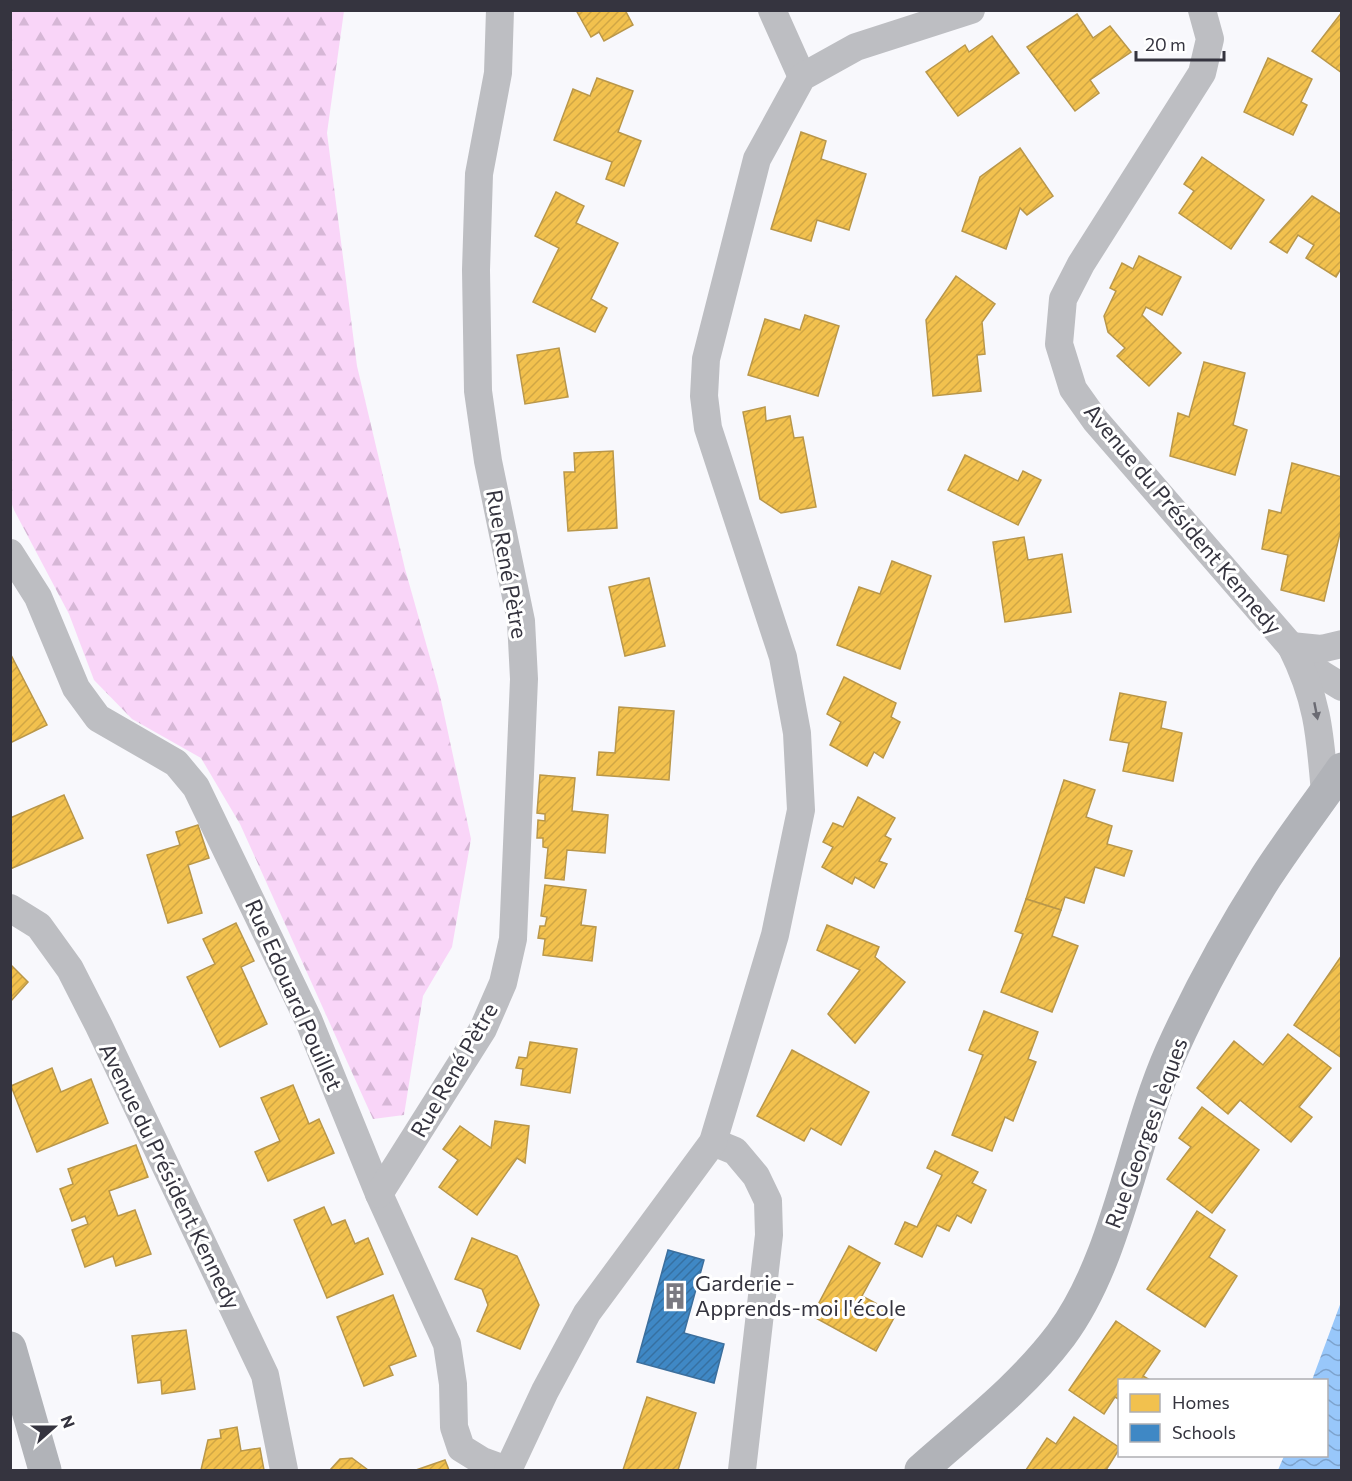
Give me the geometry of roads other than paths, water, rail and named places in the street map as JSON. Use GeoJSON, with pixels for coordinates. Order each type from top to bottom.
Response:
{"type":"FeatureCollection","features":[{"type":"Feature","properties":{"kind":"main road","name":"Rue Georges Lèques"},"geometry":{"type":"LineString","coordinates":[[921,1470],[1024,1378],[1062,1334],[1090,1285],[1120,1208],[1159,1084],[1195,1001],[1266,878],[1333,781]]}},
{"type":"Feature","properties":{"kind":"main road"},"geometry":{"type":"LineString","coordinates":[[10,1348],[45,1470]]}},
{"type":"Feature","properties":{"kind":"street","name":"Rue René Pètre"},"geometry":{"type":"LineString","coordinates":[[380,1194],[483,1029],[503,983],[513,939],[524,679],[522,633],[488,461],[477,391],[476,270],[479,174],[498,73],[500,10]]}},
{"type":"Feature","properties":{"kind":"street"},"geometry":{"type":"LineString","coordinates":[[772,10],[802,77]]}},
{"type":"Feature","properties":{"kind":"street"},"geometry":{"type":"LineString","coordinates":[[507,1470],[545,1391],[587,1313],[713,1142],[775,935],[801,810],[797,733],[783,657],[708,428],[704,396],[706,359],[757,159],[802,77],[856,47],[971,10]]}},
{"type":"Feature","properties":{"kind":"street","name":"Avenue du Président Kennedy"},"geometry":{"type":"LineString","coordinates":[[1202,10],[1210,39],[1202,73],[1081,264],[1063,299],[1059,344],[1073,389],[1095,420],[1308,666],[1341,687]]}},
{"type":"Feature","properties":{"kind":"street","name":"Rue Edouard Pouillet"},"geometry":{"type":"LineString","coordinates":[[10,553],[38,597],[76,688],[98,718],[176,763],[196,787],[308,1019],[380,1194],[447,1344],[453,1383],[454,1427],[461,1448],[482,1461],[507,1470]]}},
{"type":"Feature","properties":{"kind":"street"},"geometry":{"type":"LineString","coordinates":[[1291,646],[1321,649],[1341,644]]}},
{"type":"Feature","properties":{"kind":"street"},"geometry":{"type":"LineString","coordinates":[[1291,646],[1311,689],[1333,781]]}},
{"type":"Feature","properties":{"kind":"street","name":"Avenue du Président Kennedy"},"geometry":{"type":"LineString","coordinates":[[10,908],[39,926],[70,969],[103,1036],[265,1375],[284,1470]]}},
{"type":"Feature","properties":{"kind":"street"},"geometry":{"type":"LineString","coordinates":[[713,1142],[735,1151],[756,1176],[768,1201],[769,1235],[742,1470]]}},
{"type":"Feature","properties":{"kind":"water"},"geometry":{"type":"Polygon","coordinates":[[[1341,1302],[1341,1470],[1278,1470],[1284,1457],[1328,1457],[1328,1379],[1312,1379],[1341,1302]]]}},
{"type":"Feature","properties":{"kind":"place","name":"Garderie - Apprends-moi l'école"},"geometry":{"type":"Point","coordinates":[675,1296]}}]}
